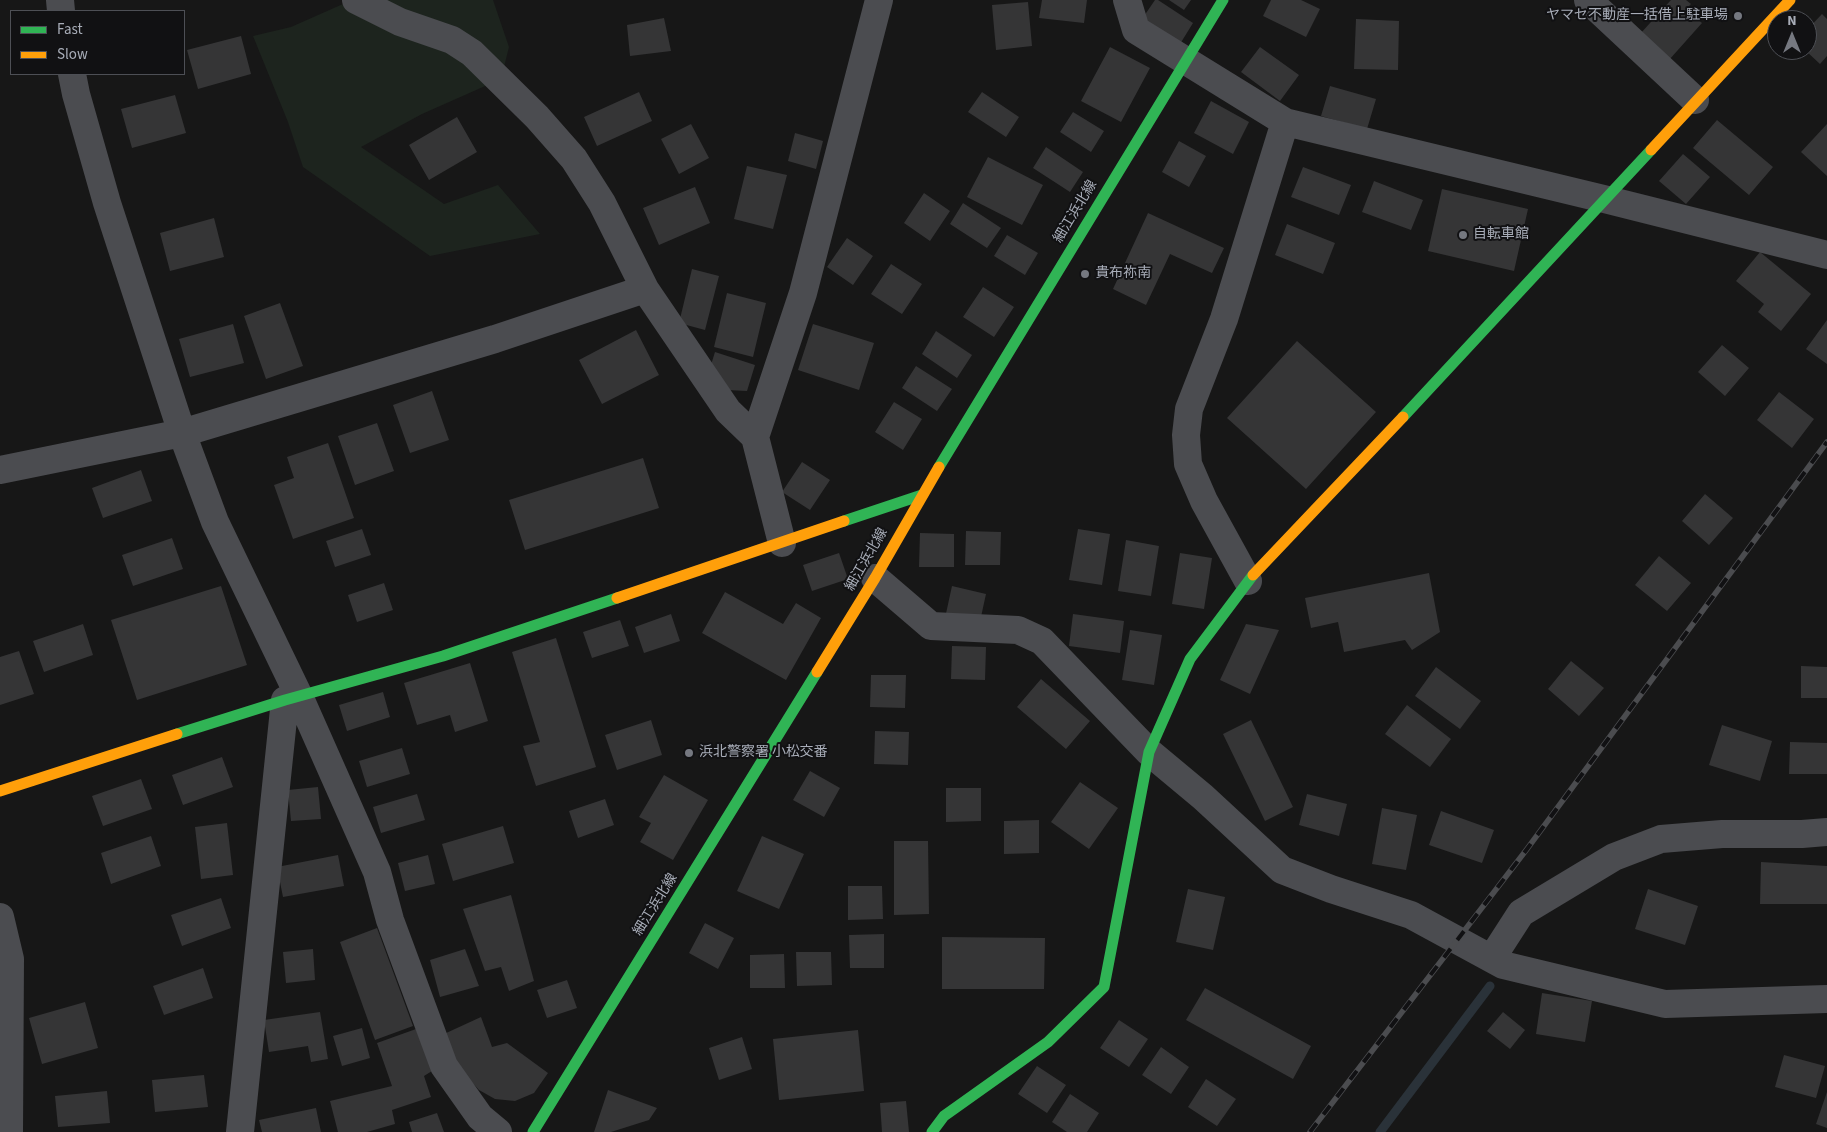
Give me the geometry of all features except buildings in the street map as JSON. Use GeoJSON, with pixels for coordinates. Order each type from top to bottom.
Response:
{"type":"FeatureCollection","features":[{"type":"Feature","properties":{"kind":"street"},"geometry":{"type":"LineString","coordinates":[[356,0],[400,22],[452,40],[472,53],[537,117],[574,159],[602,203],[645,289],[728,411],[755,437],[782,543]]}},
{"type":"Feature","properties":{"kind":"street"},"geometry":{"type":"LineString","coordinates":[[755,437],[803,292],[879,0]]}},
{"type":"Feature","properties":{"kind":"street"},"geometry":{"type":"LineString","coordinates":[[1126,0],[1136,30],[1285,122],[1827,255]]}},
{"type":"Feature","properties":{"kind":"street","name":"細江浜北線"},"geometry":{"type":"LineString","coordinates":[[533,1132],[875,578],[922,495],[1223,0]]}},
{"type":"Feature","properties":{"kind":"street"},"geometry":{"type":"LineString","coordinates":[[1588,0],[1695,100]]}},
{"type":"Feature","properties":{"kind":"street"},"geometry":{"type":"LineString","coordinates":[[932,1132],[944,1116],[1048,1042],[1104,987],[1149,752],[1190,659],[1248,581],[1790,0]]}},
{"type":"Feature","properties":{"kind":"street"},"geometry":{"type":"LineString","coordinates":[[72,75],[107,203],[182,433],[214,522],[292,698],[377,872],[390,920],[444,1066],[480,1117],[498,1132]]}},
{"type":"Feature","properties":{"kind":"street"},"geometry":{"type":"LineString","coordinates":[[1248,581],[1194,479],[1188,464],[1186,436],[1190,409],[1224,319],[1285,122]]}},
{"type":"Feature","properties":{"kind":"street"},"geometry":{"type":"LineString","coordinates":[[0,470],[182,433],[495,339],[645,289]]}},
{"type":"Feature","properties":{"kind":"street"},"geometry":{"type":"LineString","coordinates":[[0,791],[292,698],[443,656],[922,495]]}},
{"type":"Feature","properties":{"kind":"street"},"geometry":{"type":"LineString","coordinates":[[875,578],[902,604],[931,626],[1018,630],[1042,641],[1149,752],[1202,797],[1282,870],[1331,889],[1411,915],[1503,965],[1665,1004],[1827,999]]}},
{"type":"Feature","properties":{"kind":"street"},"geometry":{"type":"LineString","coordinates":[[240,1132],[292,698]]}},
{"type":"Feature","properties":{"kind":"street"},"geometry":{"type":"LineString","coordinates":[[1492,958],[1521,913],[1614,856],[1661,839],[1722,834],[1802,834],[1827,832]]}},
{"type":"Feature","properties":{"kind":"street"},"geometry":{"type":"LineString","coordinates":[[0,916],[10,959],[9,1132]]}},
{"type":"Feature","properties":{"kind":"shaded area"},"geometry":{"type":"Polygon","coordinates":[[[352,0],[493,0],[509,47],[501,79],[422,114],[361,147],[444,204],[498,185],[540,234],[430,256],[303,167],[288,122],[253,36],[291,27],[352,0]]]}},
{"type":"Feature","properties":{"kind":"waterway"},"geometry":{"type":"LineString","coordinates":[[1380,1132],[1490,986]]}},
{"type":"Feature","properties":{"kind":"railway"},"geometry":{"type":"LineString","coordinates":[[1310,1132],[1527,849],[1827,442]]}},
{"type":"Feature","properties":{"kind":"traffic: fast"},"geometry":{"type":"LineString","coordinates":[[939,467],[1223,0]]}},
{"type":"Feature","properties":{"kind":"traffic: fast"},"geometry":{"type":"LineString","coordinates":[[1403,417],[1651,150]]}},
{"type":"Feature","properties":{"kind":"traffic: fast"},"geometry":{"type":"LineString","coordinates":[[844,521],[922,495]]}},
{"type":"Feature","properties":{"kind":"traffic: fast"},"geometry":{"type":"LineString","coordinates":[[932,1132],[944,1116],[1048,1042],[1104,987],[1149,752],[1190,659],[1253,575]]}},
{"type":"Feature","properties":{"kind":"traffic: fast"},"geometry":{"type":"LineString","coordinates":[[177,734],[285,700],[443,656],[617,598]]}},
{"type":"Feature","properties":{"kind":"traffic: fast"},"geometry":{"type":"LineString","coordinates":[[533,1132],[817,672]]}},
{"type":"Feature","properties":{"kind":"traffic: slow"},"geometry":{"type":"LineString","coordinates":[[1651,150],[1790,0]]}},
{"type":"Feature","properties":{"kind":"traffic: slow"},"geometry":{"type":"LineString","coordinates":[[1253,575],[1403,417]]}},
{"type":"Feature","properties":{"kind":"traffic: slow"},"geometry":{"type":"LineString","coordinates":[[817,672],[875,578],[939,467]]}},
{"type":"Feature","properties":{"kind":"traffic: slow"},"geometry":{"type":"LineString","coordinates":[[617,598],[844,521]]}},
{"type":"Feature","properties":{"kind":"traffic: slow"},"geometry":{"type":"LineString","coordinates":[[0,791],[177,734]]}},
{"type":"Feature","properties":{"kind":"place","name":"ヤマセ不動産一括借上駐車場"},"geometry":{"type":"Point","coordinates":[1738,16]}},
{"type":"Feature","properties":{"kind":"place","name":"自転車館"},"geometry":{"type":"Point","coordinates":[1463,235]}},
{"type":"Feature","properties":{"kind":"place","name":"貴布祢南"},"geometry":{"type":"Point","coordinates":[1085,274]}},
{"type":"Feature","properties":{"kind":"place","name":"浜北警察署 小松交番"},"geometry":{"type":"Point","coordinates":[689,753]}}]}
